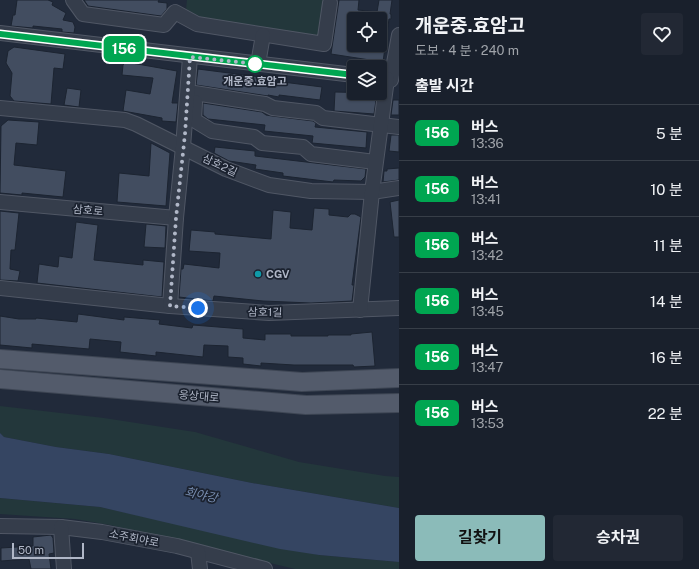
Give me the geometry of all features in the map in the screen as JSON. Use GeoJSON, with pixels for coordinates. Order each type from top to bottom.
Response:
{"type":"FeatureCollection","features":[{"type":"Feature","properties":{"kind":"main road","name":"웅상대로"},"geometry":{"type":"LineString","coordinates":[[0,359],[302,382],[399,378]]}},
{"type":"Feature","properties":{"kind":"main road","name":"웅상대로"},"geometry":{"type":"LineString","coordinates":[[2,382],[306,405],[399,402]]}},
{"type":"Feature","properties":{"kind":"street"},"geometry":{"type":"LineString","coordinates":[[73,0],[83,14],[164,25],[175,6],[197,24],[324,44],[330,4]]}},
{"type":"Feature","properties":{"kind":"street"},"geometry":{"type":"LineString","coordinates":[[0,34],[347,74]]}},
{"type":"Feature","properties":{"kind":"street"},"geometry":{"type":"LineString","coordinates":[[360,310],[380,125],[399,34]]}},
{"type":"Feature","properties":{"kind":"street"},"geometry":{"type":"LineString","coordinates":[[258,64],[263,35]]}},
{"type":"Feature","properties":{"kind":"street"},"geometry":{"type":"LineString","coordinates":[[190,57],[194,120],[212,132],[254,137],[262,143],[303,147],[311,154],[375,162]]}},
{"type":"Feature","properties":{"kind":"street"},"geometry":{"type":"LineString","coordinates":[[192,92],[264,104],[273,108],[316,113],[323,118],[399,128]]}},
{"type":"Feature","properties":{"kind":"street"},"geometry":{"type":"LineString","coordinates":[[170,306],[183,147],[192,92]]}},
{"type":"Feature","properties":{"kind":"street","name":"삼호2길"},"geometry":{"type":"LineString","coordinates":[[0,108],[125,120],[136,124],[226,169],[269,185],[311,192],[372,192],[399,188]]}},
{"type":"Feature","properties":{"kind":"street","name":"삼호로"},"geometry":{"type":"LineString","coordinates":[[0,202],[176,218]]}},
{"type":"Feature","properties":{"kind":"street","name":"삼호1길"},"geometry":{"type":"LineString","coordinates":[[0,288],[170,306],[269,313],[399,308]]}},
{"type":"Feature","properties":{"kind":"street","name":"소주회야로"},"geometry":{"type":"LineString","coordinates":[[0,526],[61,527],[102,532],[198,552],[264,569]]}},
{"type":"Feature","properties":{"kind":"street"},"geometry":{"type":"LineString","coordinates":[[61,527],[64,569]]}},
{"type":"Feature","properties":{"kind":"street"},"geometry":{"type":"LineString","coordinates":[[198,552],[200,569]]}},
{"type":"Feature","properties":{"kind":"green space"},"geometry":{"type":"Polygon","coordinates":[[[187,0],[326,0],[321,40],[215,25],[186,9],[187,0]]]}},
{"type":"Feature","properties":{"kind":"green space"},"geometry":{"type":"Polygon","coordinates":[[[0,406],[104,418],[195,432],[299,462],[399,477],[399,508],[252,483],[109,454],[56,447],[4,437],[0,433],[0,406]]]}},
{"type":"Feature","properties":{"kind":"green space"},"geometry":{"type":"Polygon","coordinates":[[[0,498],[100,507],[319,555],[399,562],[399,569],[295,569],[110,525],[75,519],[0,514],[0,498]]]}},
{"type":"Feature","properties":{"kind":"water","name":"회야강"},"geometry":{"type":"Polygon","coordinates":[[[0,433],[4,437],[56,447],[109,454],[252,483],[399,508],[399,562],[319,555],[280,549],[100,507],[0,498],[0,433]]]}},
{"type":"Feature","properties":{"kind":"building"},"geometry":{"type":"Polygon","coordinates":[[[17,0],[48,0],[53,2],[52,5],[66,13],[63,20],[73,22],[75,27],[74,33],[62,32],[62,29],[33,26],[33,28],[11,26],[13,15],[15,15],[17,0]]]}},
{"type":"Feature","properties":{"kind":"building"},"geometry":{"type":"Polygon","coordinates":[[[84,0],[159,0],[158,2],[167,3],[167,9],[161,16],[88,6],[84,0]]]}},
{"type":"Feature","properties":{"kind":"building"},"geometry":{"type":"Polygon","coordinates":[[[339,0],[359,0],[358,10],[377,12],[347,12],[347,52],[384,52],[383,60],[370,60],[331,54],[339,0]]]}},
{"type":"Feature","properties":{"kind":"building"},"geometry":{"type":"Polygon","coordinates":[[[379,0],[392,0],[390,14],[391,19],[389,19],[387,33],[387,12],[377,12],[379,0]]]}},
{"type":"Feature","properties":{"kind":"building"},"geometry":{"type":"Polygon","coordinates":[[[14,47],[65,54],[63,69],[54,68],[51,104],[14,101],[10,96],[12,73],[6,63],[8,51],[14,47]]]}},
{"type":"Feature","properties":{"kind":"building"},"geometry":{"type":"Polygon","coordinates":[[[126,62],[177,71],[172,103],[178,103],[176,122],[162,121],[162,118],[123,111],[126,90],[150,94],[153,78],[122,75],[123,65],[126,62]]]}},
{"type":"Feature","properties":{"kind":"building"},"geometry":{"type":"Polygon","coordinates":[[[198,69],[322,87],[320,100],[279,95],[279,97],[268,96],[196,85],[198,69]]]}},
{"type":"Feature","properties":{"kind":"building"},"geometry":{"type":"Polygon","coordinates":[[[67,88],[81,90],[79,107],[64,105],[67,88]]]}},
{"type":"Feature","properties":{"kind":"building"},"geometry":{"type":"Polygon","coordinates":[[[335,92],[347,92],[347,100],[376,100],[374,114],[334,111],[335,92]]]}},
{"type":"Feature","properties":{"kind":"building"},"geometry":{"type":"Polygon","coordinates":[[[393,100],[399,100],[399,115],[391,115],[393,100]]]}},
{"type":"Feature","properties":{"kind":"building"},"geometry":{"type":"Polygon","coordinates":[[[203,103],[262,112],[266,115],[272,116],[313,121],[316,123],[315,127],[367,132],[366,148],[312,143],[313,136],[264,131],[265,125],[208,119],[203,115],[203,103]]]}},
{"type":"Feature","properties":{"kind":"building"},"geometry":{"type":"Polygon","coordinates":[[[8,120],[39,122],[37,145],[16,143],[14,165],[66,171],[63,197],[22,193],[22,195],[0,193],[1,126],[8,120]]]}},
{"type":"Feature","properties":{"kind":"building"},"geometry":{"type":"Polygon","coordinates":[[[391,135],[399,135],[399,152],[389,151],[391,135]]]}},
{"type":"Feature","properties":{"kind":"building"},"geometry":{"type":"Polygon","coordinates":[[[151,143],[170,153],[166,206],[117,202],[119,173],[149,176],[151,143]]]}},
{"type":"Feature","properties":{"kind":"building"},"geometry":{"type":"Polygon","coordinates":[[[215,147],[255,151],[255,156],[366,169],[365,177],[361,181],[334,180],[333,182],[283,176],[283,173],[255,169],[256,165],[229,161],[214,153],[215,147]]]}},
{"type":"Feature","properties":{"kind":"building"},"geometry":{"type":"Polygon","coordinates":[[[399,168],[399,180],[383,182],[384,171],[387,171],[387,169],[399,168]]]}},
{"type":"Feature","properties":{"kind":"building"},"geometry":{"type":"Polygon","coordinates":[[[399,200],[399,237],[394,237],[390,202],[399,200]]]}},
{"type":"Feature","properties":{"kind":"building"},"geometry":{"type":"Polygon","coordinates":[[[314,208],[329,209],[329,215],[348,217],[351,214],[355,214],[361,217],[352,285],[354,285],[352,301],[311,303],[263,301],[214,296],[213,301],[179,297],[181,269],[183,269],[184,264],[219,268],[220,253],[189,251],[191,230],[215,232],[215,234],[271,239],[273,210],[291,212],[290,228],[312,230],[314,208]]]}},
{"type":"Feature","properties":{"kind":"building"},"geometry":{"type":"Polygon","coordinates":[[[0,211],[19,213],[15,250],[11,250],[10,269],[20,271],[18,281],[0,280],[0,211]]]}},
{"type":"Feature","properties":{"kind":"building"},"geometry":{"type":"Polygon","coordinates":[[[76,222],[98,225],[94,260],[143,265],[143,260],[164,262],[162,297],[37,283],[39,264],[58,267],[59,256],[72,258],[76,222]]]}},
{"type":"Feature","properties":{"kind":"building"},"geometry":{"type":"Polygon","coordinates":[[[146,224],[166,226],[165,248],[144,247],[146,224]]]}},
{"type":"Feature","properties":{"kind":"building"},"geometry":{"type":"Polygon","coordinates":[[[78,314],[124,320],[124,317],[160,320],[159,324],[192,328],[193,325],[243,329],[243,338],[265,340],[265,334],[328,336],[372,332],[375,366],[354,367],[353,365],[294,365],[261,363],[261,366],[243,364],[243,358],[228,357],[228,346],[204,345],[203,357],[156,352],[156,356],[120,352],[121,342],[90,339],[89,349],[32,344],[32,348],[0,345],[0,316],[19,319],[36,318],[77,322],[78,314]]]}},
{"type":"Feature","properties":{"kind":"building"},"geometry":{"type":"Polygon","coordinates":[[[51,535],[53,538],[54,553],[49,554],[51,569],[31,569],[29,559],[1,561],[1,548],[33,546],[33,537],[51,535]]]}},
{"type":"Feature","properties":{"kind":"bus line","name":"156"},"geometry":{"type":"LineString","coordinates":[[0,34],[347,74]]}},
{"type":"Feature","properties":{"kind":"place","name":"개운중.효암고"},"geometry":{"type":"Point","coordinates":[255,64]}},
{"type":"Feature","properties":{"kind":"place","name":"CGV"},"geometry":{"type":"Point","coordinates":[258,274]}},
{"type":"Feature","properties":{"kind":"route"},"geometry":{"type":"LineString","coordinates":[[198,308],[170,306],[190,57],[258,64],[255,64]]}}]}
